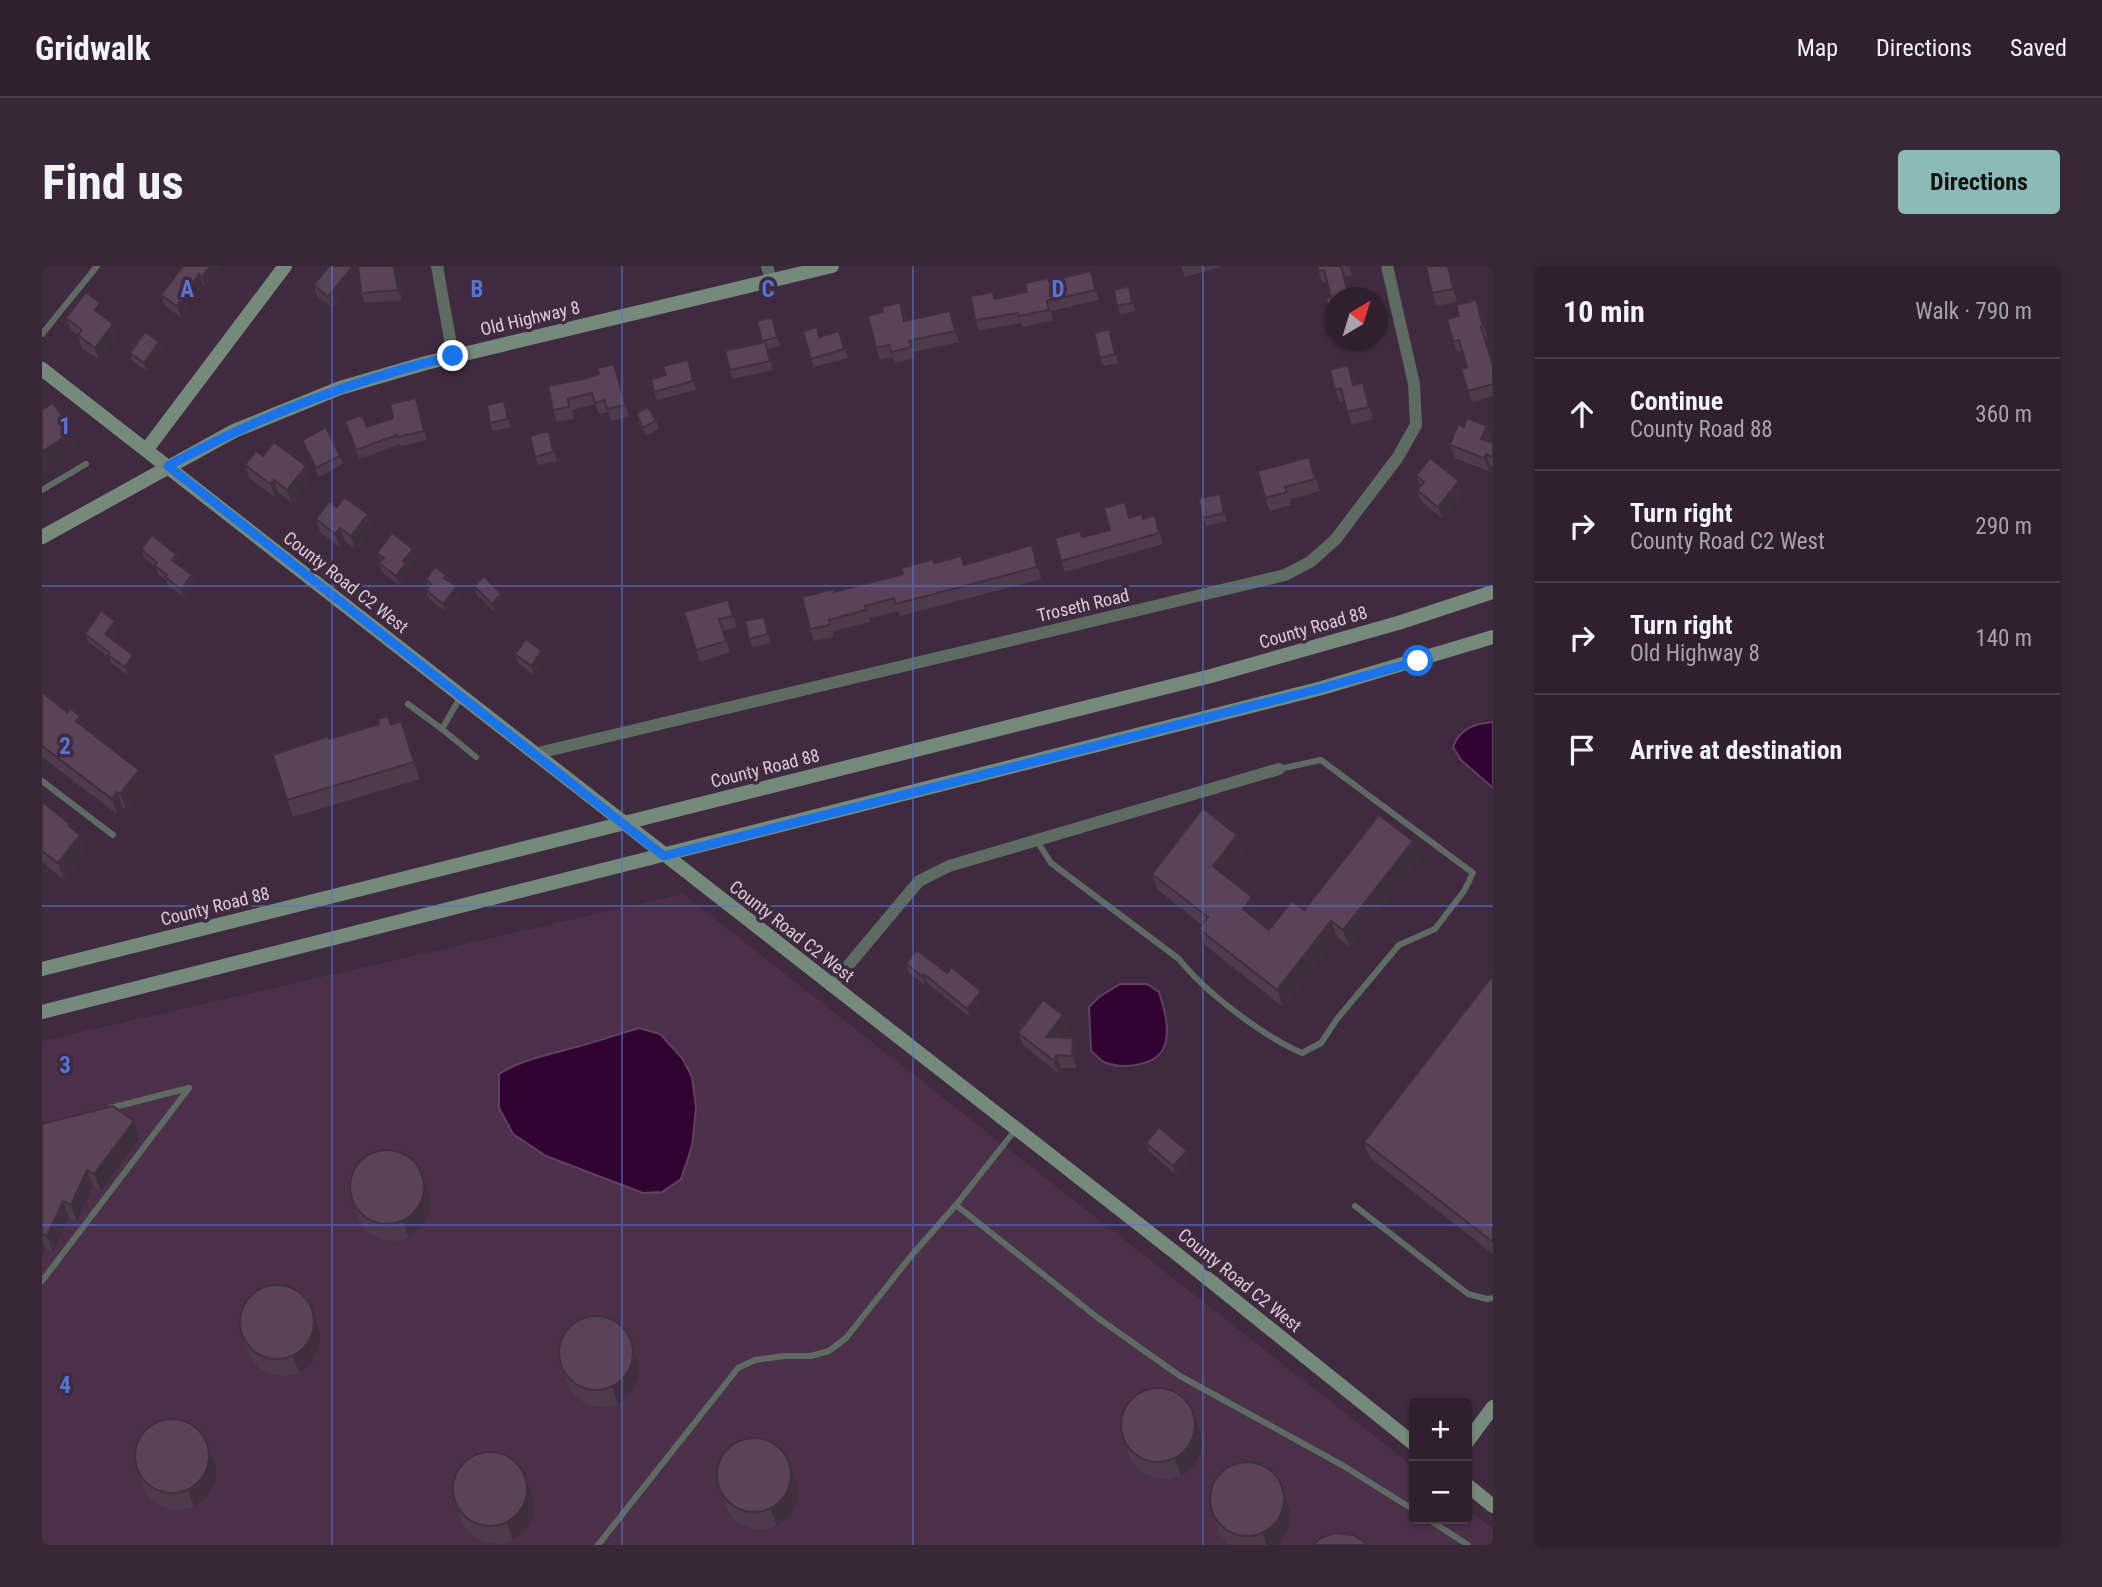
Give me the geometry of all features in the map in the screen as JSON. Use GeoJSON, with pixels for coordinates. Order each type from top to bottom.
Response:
{"type":"FeatureCollection","features":[{"type":"Feature","properties":{"kind":"main road"},"geometry":{"type":"LineString","coordinates":[[146,449],[285,266]]}},
{"type":"Feature","properties":{"kind":"main road","name":"Old Highway 8"},"geometry":{"type":"LineString","coordinates":[[42,537],[234,431],[279,411],[375,377],[769,273],[832,266]]}},
{"type":"Feature","properties":{"kind":"main road","name":"County Road C2 West"},"geometry":{"type":"LineString","coordinates":[[42,369],[1188,1262],[1409,1440]]}},
{"type":"Feature","properties":{"kind":"main road","name":"County Road 88"},"geometry":{"type":"LineString","coordinates":[[42,969],[1275,659],[1493,592]]}},
{"type":"Feature","properties":{"kind":"main road"},"geometry":{"type":"LineString","coordinates":[[42,1012],[1322,688],[1493,637]]}},
{"type":"Feature","properties":{"kind":"main road"},"geometry":{"type":"LineString","coordinates":[[1472,1435],[1493,1407]]}},
{"type":"Feature","properties":{"kind":"main road"},"geometry":{"type":"LineString","coordinates":[[1472,1489],[1493,1506]]}},
{"type":"Feature","properties":{"kind":"street"},"geometry":{"type":"LineString","coordinates":[[437,266],[453,356]]}},
{"type":"Feature","properties":{"kind":"street","name":"Troseth Road"},"geometry":{"type":"LineString","coordinates":[[534,754],[1284,575],[1310,562],[1335,540],[1398,457],[1416,425],[1414,384],[1387,266]]}},
{"type":"Feature","properties":{"kind":"street"},"geometry":{"type":"LineString","coordinates":[[831,986],[919,880],[949,866],[1279,769]]}},
{"type":"Feature","properties":{"kind":"lane"},"geometry":{"type":"LineString","coordinates":[[42,334],[97,266]]}},
{"type":"Feature","properties":{"kind":"lane"},"geometry":{"type":"LineString","coordinates":[[42,490],[86,464]]}},
{"type":"Feature","properties":{"kind":"lane"},"geometry":{"type":"LineString","coordinates":[[442,729],[461,696]]}},
{"type":"Feature","properties":{"kind":"lane"},"geometry":{"type":"LineString","coordinates":[[408,704],[476,757]]}},
{"type":"Feature","properties":{"kind":"lane"},"geometry":{"type":"LineString","coordinates":[[1037,841],[1051,863],[1179,959],[1193,976],[1279,1043],[1303,1053],[1321,1043],[1337,1019],[1399,945],[1435,929],[1464,891],[1473,873],[1321,760],[1279,769]]}},
{"type":"Feature","properties":{"kind":"lane"},"geometry":{"type":"LineString","coordinates":[[42,781],[113,835]]}},
{"type":"Feature","properties":{"kind":"lane"},"geometry":{"type":"LineString","coordinates":[[42,1281],[189,1088],[96,1112]]}},
{"type":"Feature","properties":{"kind":"lane"},"geometry":{"type":"LineString","coordinates":[[598,1545],[738,1368],[755,1360],[811,1356],[829,1351],[846,1338],[1016,1129]]}},
{"type":"Feature","properties":{"kind":"lane"},"geometry":{"type":"LineString","coordinates":[[956,1205],[1098,1318],[1180,1376],[1342,1465],[1409,1507]]}},
{"type":"Feature","properties":{"kind":"lane"},"geometry":{"type":"LineString","coordinates":[[1355,1206],[1468,1294],[1493,1298]]}},
{"type":"Feature","properties":{"kind":"lane"},"geometry":{"type":"LineString","coordinates":[[1436,1524],[1468,1545]]}},
{"type":"Feature","properties":{"kind":"shaded area"},"geometry":{"type":"Polygon","coordinates":[[[1493,722],[1493,788],[1461,760],[1453,747],[1468,728],[1493,722]]]}},
{"type":"Feature","properties":{"kind":"shaded area"},"geometry":{"type":"Polygon","coordinates":[[[683,894],[1409,1463],[1409,1524],[1472,1524],[1472,1513],[1493,1529],[1493,1545],[42,1545],[42,1041],[683,894]]]}},
{"type":"Feature","properties":{"kind":"shaded area"},"geometry":{"type":"Polygon","coordinates":[[[1120,984],[1147,984],[1159,992],[1165,1012],[1167,1033],[1164,1047],[1154,1058],[1137,1065],[1111,1064],[1102,1061],[1091,1051],[1089,1007],[1120,984]]]}},
{"type":"Feature","properties":{"kind":"shaded area"},"geometry":{"type":"Polygon","coordinates":[[[639,1028],[660,1034],[682,1058],[692,1077],[696,1108],[692,1146],[681,1179],[662,1192],[643,1193],[546,1156],[513,1134],[499,1108],[499,1074],[531,1059],[639,1028]]]}},
{"type":"Feature","properties":{"kind":"building"},"geometry":{"type":"Polygon","coordinates":[[[183,266],[210,266],[202,277],[199,274],[177,306],[161,295],[183,266]]]}},
{"type":"Feature","properties":{"kind":"building"},"geometry":{"type":"Polygon","coordinates":[[[329,266],[353,266],[328,297],[314,285],[329,266]]]}},
{"type":"Feature","properties":{"kind":"building"},"geometry":{"type":"Polygon","coordinates":[[[358,266],[394,266],[398,290],[361,293],[358,266]]]}},
{"type":"Feature","properties":{"kind":"building"},"geometry":{"type":"Polygon","coordinates":[[[1317,266],[1341,266],[1346,287],[1328,287],[1324,270],[1318,271],[1317,266]]]}},
{"type":"Feature","properties":{"kind":"building"},"geometry":{"type":"Polygon","coordinates":[[[1426,266],[1448,266],[1453,289],[1432,293],[1426,266]]]}},
{"type":"Feature","properties":{"kind":"building"},"geometry":{"type":"Polygon","coordinates":[[[1091,271],[1095,290],[1047,301],[1049,310],[975,320],[971,296],[993,292],[994,299],[1027,292],[1025,283],[1048,278],[1049,281],[1091,271]]]}},
{"type":"Feature","properties":{"kind":"building"},"geometry":{"type":"Polygon","coordinates":[[[1129,286],[1132,303],[1117,306],[1114,290],[1129,286]]]}},
{"type":"Feature","properties":{"kind":"building"},"geometry":{"type":"Polygon","coordinates":[[[86,292],[100,303],[95,310],[113,324],[95,348],[78,335],[82,330],[66,318],[86,292]]]}},
{"type":"Feature","properties":{"kind":"building"},"geometry":{"type":"Polygon","coordinates":[[[1476,300],[1493,366],[1493,384],[1468,391],[1461,369],[1467,367],[1459,340],[1453,341],[1447,319],[1459,316],[1456,305],[1476,300]]]}},
{"type":"Feature","properties":{"kind":"building"},"geometry":{"type":"Polygon","coordinates":[[[900,302],[904,321],[950,311],[955,331],[909,341],[911,347],[891,352],[889,345],[876,348],[868,316],[883,312],[882,307],[900,302]]]}},
{"type":"Feature","properties":{"kind":"building"},"geometry":{"type":"Polygon","coordinates":[[[772,317],[777,337],[762,341],[757,321],[772,317]]]}},
{"type":"Feature","properties":{"kind":"building"},"geometry":{"type":"Polygon","coordinates":[[[817,327],[819,337],[839,331],[844,349],[811,359],[803,331],[817,327]]]}},
{"type":"Feature","properties":{"kind":"building"},"geometry":{"type":"Polygon","coordinates":[[[1109,329],[1115,354],[1100,358],[1094,333],[1109,329]]]}},
{"type":"Feature","properties":{"kind":"building"},"geometry":{"type":"Polygon","coordinates":[[[145,332],[159,342],[144,363],[130,353],[145,332]]]}},
{"type":"Feature","properties":{"kind":"building"},"geometry":{"type":"Polygon","coordinates":[[[765,342],[770,361],[730,370],[725,351],[765,342]]]}},
{"type":"Feature","properties":{"kind":"building"},"geometry":{"type":"Polygon","coordinates":[[[688,360],[693,381],[654,392],[651,379],[666,375],[663,366],[688,360]]]}},
{"type":"Feature","properties":{"kind":"building"},"geometry":{"type":"Polygon","coordinates":[[[614,364],[625,405],[607,409],[605,400],[595,403],[592,393],[568,399],[569,407],[553,410],[548,386],[599,374],[597,368],[614,364]]]}},
{"type":"Feature","properties":{"kind":"building"},"geometry":{"type":"Polygon","coordinates":[[[1348,365],[1353,385],[1363,383],[1369,407],[1347,412],[1341,388],[1335,390],[1330,370],[1348,365]]]}},
{"type":"Feature","properties":{"kind":"building"},"geometry":{"type":"Polygon","coordinates":[[[416,398],[424,431],[398,437],[397,435],[356,450],[345,421],[362,415],[367,427],[393,418],[390,404],[416,398]]]}},
{"type":"Feature","properties":{"kind":"building"},"geometry":{"type":"Polygon","coordinates":[[[504,401],[508,419],[490,423],[487,405],[504,401]]]}},
{"type":"Feature","properties":{"kind":"building"},"geometry":{"type":"Polygon","coordinates":[[[53,403],[72,432],[42,452],[42,410],[53,403]]]}},
{"type":"Feature","properties":{"kind":"building"},"geometry":{"type":"Polygon","coordinates":[[[648,407],[656,420],[643,428],[636,414],[648,407]]]}},
{"type":"Feature","properties":{"kind":"building"},"geometry":{"type":"Polygon","coordinates":[[[1467,418],[1487,426],[1481,439],[1493,443],[1493,457],[1486,454],[1484,458],[1450,445],[1458,424],[1464,427],[1467,418]]]}},
{"type":"Feature","properties":{"kind":"building"},"geometry":{"type":"Polygon","coordinates":[[[326,427],[340,456],[316,468],[302,440],[326,427]]]}},
{"type":"Feature","properties":{"kind":"building"},"geometry":{"type":"Polygon","coordinates":[[[549,431],[553,452],[535,457],[530,436],[549,431]]]}},
{"type":"Feature","properties":{"kind":"building"},"geometry":{"type":"Polygon","coordinates":[[[274,442],[306,466],[287,490],[274,480],[270,484],[245,465],[256,451],[263,456],[274,442]]]}},
{"type":"Feature","properties":{"kind":"building"},"geometry":{"type":"Polygon","coordinates":[[[1309,457],[1315,479],[1285,487],[1287,492],[1265,498],[1258,471],[1309,457]]]}},
{"type":"Feature","properties":{"kind":"building"},"geometry":{"type":"Polygon","coordinates":[[[1430,458],[1459,481],[1438,507],[1417,490],[1424,482],[1416,475],[1430,458]]]}},
{"type":"Feature","properties":{"kind":"building"},"geometry":{"type":"Polygon","coordinates":[[[1220,494],[1224,513],[1203,518],[1198,498],[1220,494]]]}},
{"type":"Feature","properties":{"kind":"building"},"geometry":{"type":"Polygon","coordinates":[[[344,497],[368,514],[351,536],[340,528],[335,534],[316,519],[329,501],[337,507],[344,497]]]}},
{"type":"Feature","properties":{"kind":"building"},"geometry":{"type":"Polygon","coordinates":[[[1125,502],[1129,518],[1142,514],[1143,519],[1155,515],[1159,533],[1061,561],[1055,538],[1080,531],[1082,537],[1110,530],[1104,508],[1125,502]]]}},
{"type":"Feature","properties":{"kind":"building"},"geometry":{"type":"Polygon","coordinates":[[[392,533],[413,549],[396,576],[379,563],[384,558],[377,553],[392,533]]]}},
{"type":"Feature","properties":{"kind":"building"},"geometry":{"type":"Polygon","coordinates":[[[152,535],[177,555],[172,560],[192,575],[181,589],[165,577],[167,575],[155,566],[157,563],[141,549],[152,535]]]}},
{"type":"Feature","properties":{"kind":"building"},"geometry":{"type":"Polygon","coordinates":[[[1032,545],[1037,567],[895,604],[894,598],[865,606],[866,610],[829,620],[830,625],[810,629],[802,597],[834,589],[834,592],[903,574],[901,568],[933,559],[934,563],[961,556],[964,565],[1032,545]]]}},
{"type":"Feature","properties":{"kind":"building"},"geometry":{"type":"Polygon","coordinates":[[[435,567],[457,587],[443,604],[426,590],[431,584],[426,579],[435,567]]]}},
{"type":"Feature","properties":{"kind":"building"},"geometry":{"type":"Polygon","coordinates":[[[484,576],[501,594],[492,604],[474,586],[484,576]]]}},
{"type":"Feature","properties":{"kind":"building"},"geometry":{"type":"Polygon","coordinates":[[[728,600],[733,616],[719,619],[726,641],[696,650],[684,612],[728,600]]]}},
{"type":"Feature","properties":{"kind":"building"},"geometry":{"type":"Polygon","coordinates":[[[101,611],[115,621],[105,634],[133,655],[125,667],[85,634],[101,611]]]}},
{"type":"Feature","properties":{"kind":"building"},"geometry":{"type":"Polygon","coordinates":[[[764,617],[768,634],[749,639],[745,621],[764,617]]]}},
{"type":"Feature","properties":{"kind":"building"},"geometry":{"type":"Polygon","coordinates":[[[526,639],[542,651],[531,666],[515,654],[526,639]]]}},
{"type":"Feature","properties":{"kind":"building"},"geometry":{"type":"Polygon","coordinates":[[[42,692],[67,712],[70,708],[80,716],[76,721],[139,770],[120,794],[117,792],[112,799],[42,746],[42,692]]]}},
{"type":"Feature","properties":{"kind":"building"},"geometry":{"type":"Polygon","coordinates":[[[388,716],[391,725],[401,721],[414,762],[287,800],[273,755],[328,736],[329,739],[379,724],[378,719],[388,716]]]}},
{"type":"Feature","properties":{"kind":"building"},"geometry":{"type":"Polygon","coordinates":[[[42,802],[80,835],[58,863],[42,851],[42,802]]]}},
{"type":"Feature","properties":{"kind":"building"},"geometry":{"type":"Polygon","coordinates":[[[1203,808],[1237,835],[1213,866],[1252,897],[1243,909],[1269,930],[1292,901],[1304,910],[1379,815],[1413,841],[1343,930],[1331,921],[1277,990],[1199,929],[1208,917],[1152,874],[1203,808]]]}},
{"type":"Feature","properties":{"kind":"building"},"geometry":{"type":"Polygon","coordinates":[[[917,950],[947,973],[951,967],[981,991],[967,1009],[924,974],[922,976],[906,964],[917,950]]]}},
{"type":"Feature","properties":{"kind":"building"},"geometry":{"type":"Polygon","coordinates":[[[1493,975],[1493,1242],[1364,1142],[1493,975]]]}},
{"type":"Feature","properties":{"kind":"building"},"geometry":{"type":"Polygon","coordinates":[[[1043,1000],[1063,1015],[1046,1037],[1073,1038],[1072,1056],[1057,1055],[1053,1060],[1018,1033],[1043,1000]]]}},
{"type":"Feature","properties":{"kind":"building"},"geometry":{"type":"Polygon","coordinates":[[[113,1106],[134,1121],[94,1174],[87,1170],[71,1205],[63,1201],[47,1236],[42,1234],[42,1124],[113,1106]]]}},
{"type":"Feature","properties":{"kind":"building"},"geometry":{"type":"Polygon","coordinates":[[[1159,1127],[1187,1151],[1173,1166],[1146,1143],[1159,1127]]]}},
{"type":"Feature","properties":{"kind":"building"},"geometry":{"type":"Polygon","coordinates":[[[380,1150],[394,1150],[408,1156],[418,1166],[424,1187],[422,1201],[408,1218],[394,1224],[380,1224],[366,1218],[356,1208],[350,1194],[350,1180],[356,1166],[366,1156],[380,1150]]]}},
{"type":"Feature","properties":{"kind":"building"},"geometry":{"type":"Polygon","coordinates":[[[270,1285],[284,1285],[298,1291],[308,1301],[314,1322],[312,1336],[298,1353],[284,1359],[270,1359],[256,1353],[246,1343],[240,1329],[240,1315],[246,1301],[256,1291],[270,1285]]]}},
{"type":"Feature","properties":{"kind":"building"},"geometry":{"type":"Polygon","coordinates":[[[589,1316],[603,1316],[617,1322],[627,1332],[633,1353],[631,1367],[617,1384],[603,1390],[589,1390],[575,1384],[565,1374],[559,1360],[559,1346],[565,1332],[575,1322],[589,1316]]]}},
{"type":"Feature","properties":{"kind":"building"},"geometry":{"type":"Polygon","coordinates":[[[1151,1388],[1165,1388],[1179,1394],[1189,1404],[1195,1425],[1193,1439],[1179,1456],[1165,1462],[1151,1462],[1137,1456],[1127,1446],[1121,1432],[1121,1418],[1127,1404],[1137,1394],[1151,1388]]]}},
{"type":"Feature","properties":{"kind":"building"},"geometry":{"type":"Polygon","coordinates":[[[165,1419],[179,1419],[193,1425],[203,1435],[209,1456],[207,1470],[193,1487],[179,1493],[165,1493],[151,1487],[141,1477],[135,1463],[135,1449],[141,1435],[151,1425],[165,1419]]]}},
{"type":"Feature","properties":{"kind":"building"},"geometry":{"type":"Polygon","coordinates":[[[747,1438],[761,1438],[775,1444],[785,1454],[791,1475],[789,1489],[775,1506],[761,1512],[747,1512],[733,1506],[723,1496],[717,1482],[717,1468],[723,1454],[733,1444],[747,1438]]]}},
{"type":"Feature","properties":{"kind":"building"},"geometry":{"type":"Polygon","coordinates":[[[483,1452],[497,1452],[511,1458],[521,1468],[527,1489],[525,1503],[511,1520],[497,1526],[483,1526],[469,1520],[459,1510],[453,1496],[453,1482],[459,1468],[469,1458],[483,1452]]]}},
{"type":"Feature","properties":{"kind":"building"},"geometry":{"type":"Polygon","coordinates":[[[1240,1462],[1254,1462],[1268,1468],[1278,1478],[1284,1499],[1282,1513],[1268,1530],[1254,1536],[1240,1536],[1226,1530],[1216,1520],[1210,1506],[1210,1492],[1216,1478],[1226,1468],[1240,1462]]]}},
{"type":"Feature","properties":{"kind":"building"},"geometry":{"type":"Polygon","coordinates":[[[1335,1533],[1353,1535],[1367,1545],[1313,1545],[1321,1538],[1335,1533]]]}},
{"type":"Feature","properties":{"kind":"route"},"geometry":{"type":"LineString","coordinates":[[453,356],[387,373],[279,411],[168,466],[664,856],[1322,688],[1418,661]]}}]}
